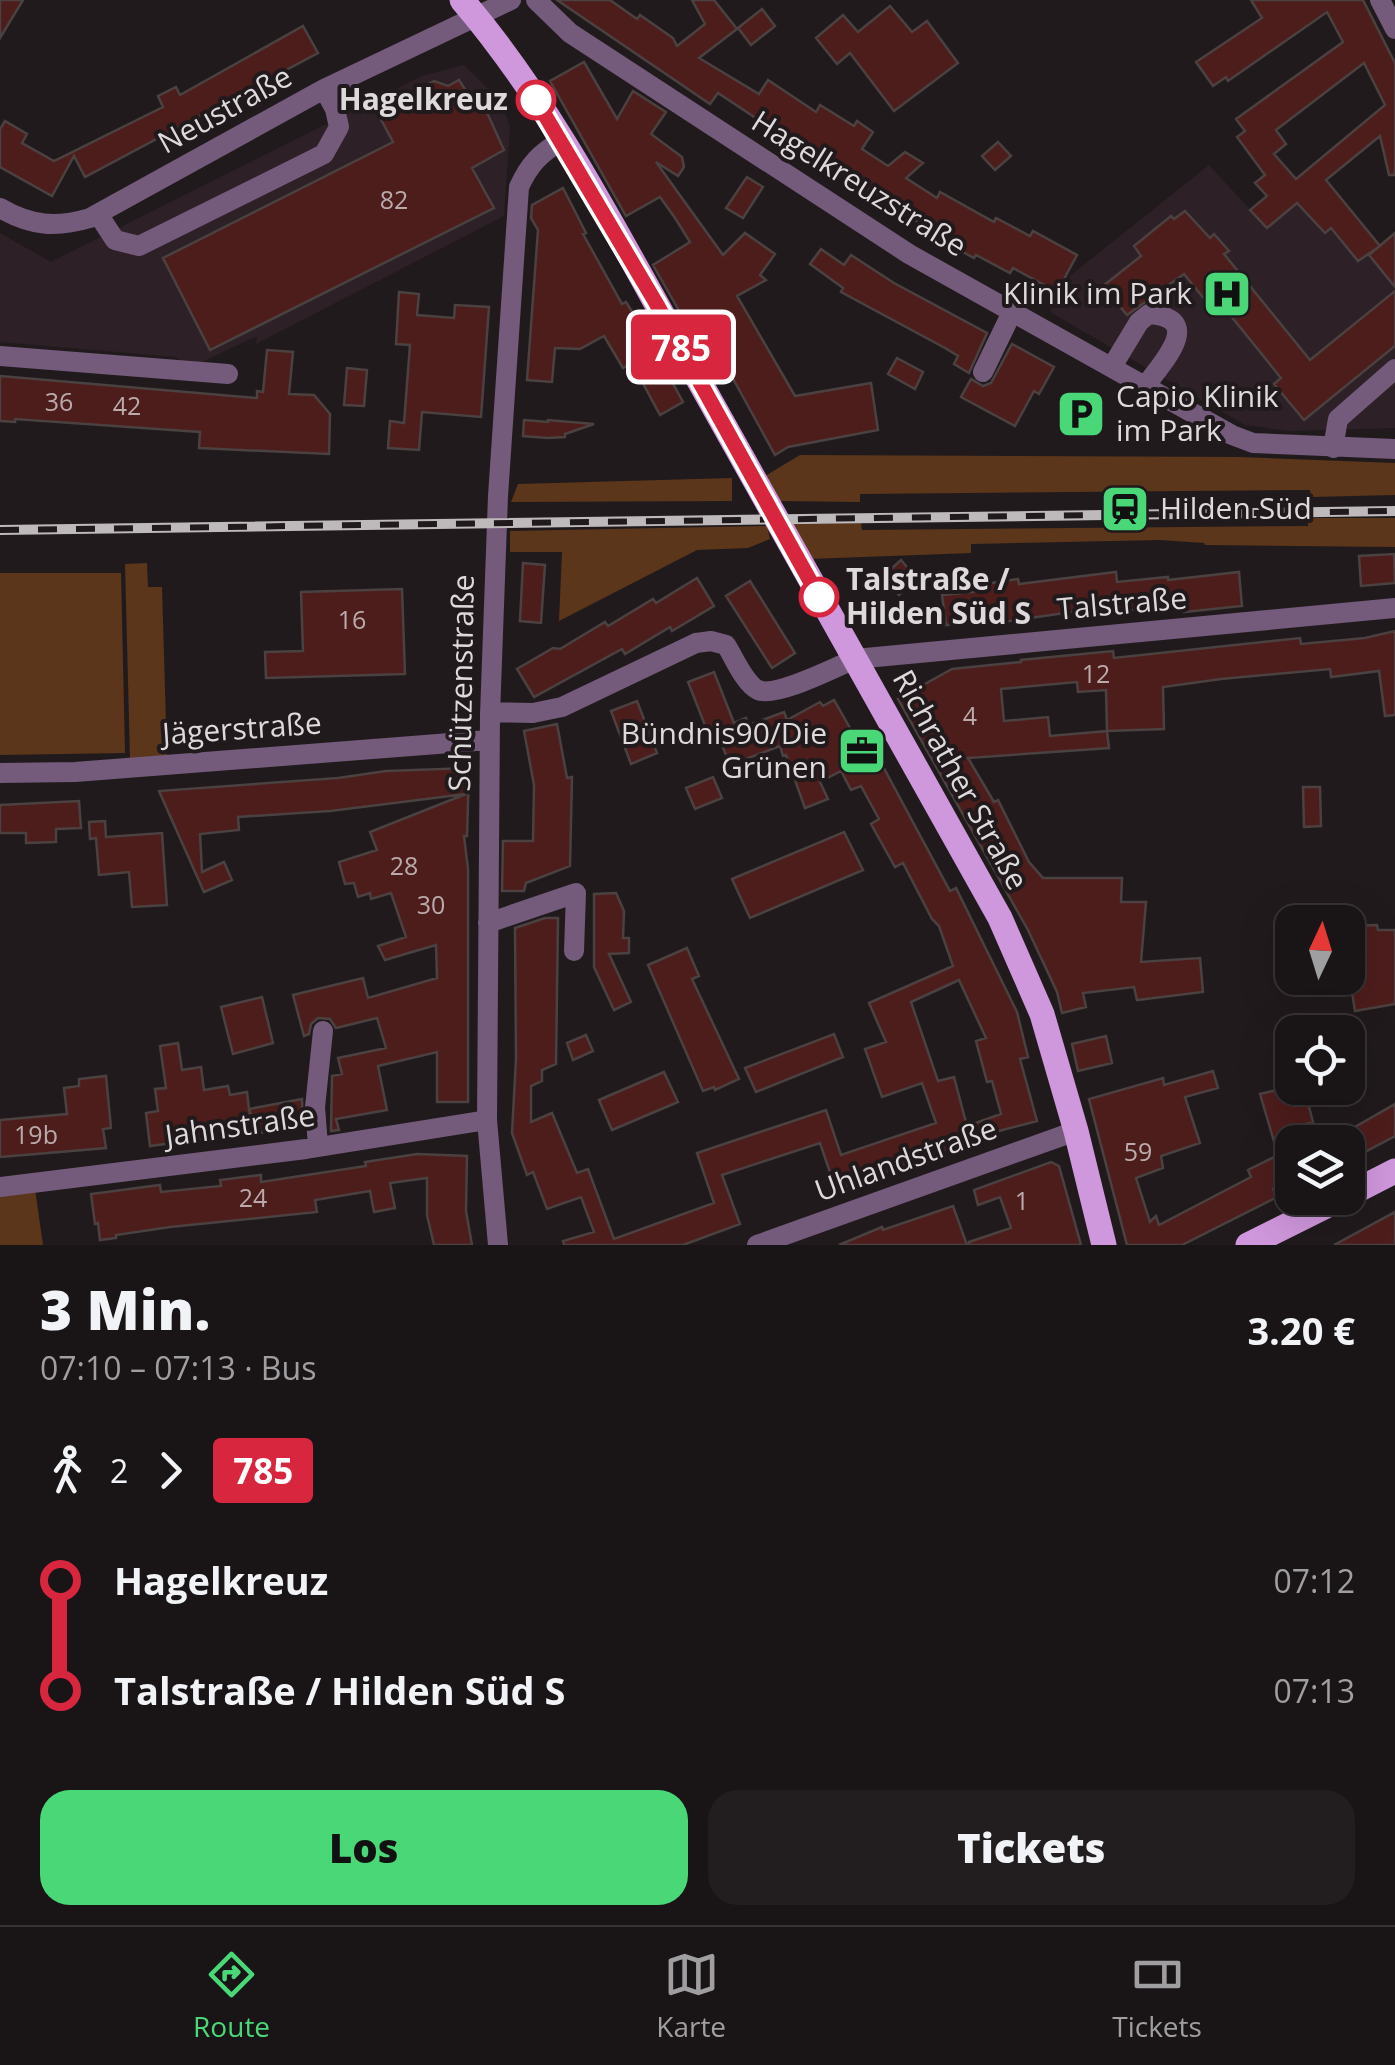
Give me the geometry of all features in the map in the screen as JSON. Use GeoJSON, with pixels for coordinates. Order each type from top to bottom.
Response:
{"type":"FeatureCollection","features":[{"type":"Feature","properties":{"kind":"main road","name":"Richrather Straße"},"geometry":{"type":"LineString","coordinates":[[468,8],[508,57],[656,303],[1000,918],[1042,1014],[1104,1245]]}},
{"type":"Feature","properties":{"kind":"main road"},"geometry":{"type":"LineString","coordinates":[[1365,1186],[1395,1172]]}},
{"type":"Feature","properties":{"kind":"main road"},"geometry":{"type":"LineString","coordinates":[[1248,1245],[1307,1215]]}},
{"type":"Feature","properties":{"kind":"street","name":"Neustraße"},"geometry":{"type":"LineString","coordinates":[[0,208],[22,220],[44,225],[66,225],[98,214],[468,8],[511,0]]}},
{"type":"Feature","properties":{"kind":"street","name":"Hagelkreuzstraße"},"geometry":{"type":"LineString","coordinates":[[536,0],[570,33],[908,254],[1232,435],[1253,442],[1395,450]]}},
{"type":"Feature","properties":{"kind":"street"},"geometry":{"type":"LineString","coordinates":[[1380,0],[1395,28]]}},
{"type":"Feature","properties":{"kind":"street"},"geometry":{"type":"LineString","coordinates":[[98,214],[115,240],[139,246],[324,154],[338,127],[335,109],[324,89]]}},
{"type":"Feature","properties":{"kind":"street","name":"Schützenstraße"},"geometry":{"type":"LineString","coordinates":[[498,1245],[487,1120],[489,740],[498,496],[519,188],[526,170],[542,152],[561,142]]}},
{"type":"Feature","properties":{"kind":"street"},"geometry":{"type":"LineString","coordinates":[[983,372],[1013,310]]}},
{"type":"Feature","properties":{"kind":"street"},"geometry":{"type":"LineString","coordinates":[[1112,366],[1139,322],[1148,314],[1163,315],[1173,321],[1178,332],[1176,344],[1146,385]]}},
{"type":"Feature","properties":{"kind":"street"},"geometry":{"type":"LineString","coordinates":[[0,356],[228,374]]}},
{"type":"Feature","properties":{"kind":"street"},"geometry":{"type":"LineString","coordinates":[[1333,448],[1338,419],[1395,368]]}},
{"type":"Feature","properties":{"kind":"street","name":"Talstraße"},"geometry":{"type":"LineString","coordinates":[[490,712],[534,713],[562,707],[696,642],[726,645],[750,682],[759,690],[774,692],[856,660],[1395,608]]}},
{"type":"Feature","properties":{"kind":"street","name":"Jägerstraße"},"geometry":{"type":"LineString","coordinates":[[0,774],[76,772],[489,740]]}},
{"type":"Feature","properties":{"kind":"street"},"geometry":{"type":"LineString","coordinates":[[488,923],[576,893],[574,951]]}},
{"type":"Feature","properties":{"kind":"street"},"geometry":{"type":"LineString","coordinates":[[318,1146],[315,1106],[323,1031]]}},
{"type":"Feature","properties":{"kind":"street","name":"Jahnstraße"},"geometry":{"type":"LineString","coordinates":[[0,1187],[487,1120]]}},
{"type":"Feature","properties":{"kind":"street","name":"Uhlandstraße"},"geometry":{"type":"LineString","coordinates":[[757,1245],[1076,1131]]}},
{"type":"Feature","properties":{"kind":"shaded area"},"geometry":{"type":"Polygon","coordinates":[[[464,65],[500,100],[510,127],[504,216],[256,344],[257,336],[189,368],[176,357],[0,342],[0,233],[51,262],[422,76],[464,65]]]}},
{"type":"Feature","properties":{"kind":"shaded area","name":"Klinik im Park"},"geometry":{"type":"Polygon","coordinates":[[[1209,165],[1267,228],[1324,182],[1379,246],[1395,239],[1395,428],[1289,431],[1245,425],[1050,312],[1070,276],[1209,165]]]}},
{"type":"Feature","properties":{"kind":"shaded area"},"geometry":{"type":"Polygon","coordinates":[[[800,455],[1239,457],[1395,463],[1395,495],[1311,497],[1310,490],[860,494],[860,502],[778,501],[765,476],[800,455]]]}},
{"type":"Feature","properties":{"kind":"shaded area"},"geometry":{"type":"Polygon","coordinates":[[[732,478],[732,501],[511,502],[518,484],[732,478]]]}},
{"type":"Feature","properties":{"kind":"shaded area"},"geometry":{"type":"Polygon","coordinates":[[[1308,518],[1395,518],[1395,547],[1205,545],[1160,540],[971,544],[971,553],[809,559],[790,524],[861,523],[862,530],[1308,526],[1308,518]]]}},
{"type":"Feature","properties":{"kind":"shaded area"},"geometry":{"type":"Polygon","coordinates":[[[767,526],[770,539],[748,548],[697,550],[559,621],[562,552],[510,552],[510,531],[767,526]]]}},
{"type":"Feature","properties":{"kind":"shaded area"},"geometry":{"type":"Polygon","coordinates":[[[147,563],[148,587],[162,587],[167,758],[130,759],[125,564],[147,563]]]}},
{"type":"Feature","properties":{"kind":"shaded area"},"geometry":{"type":"Polygon","coordinates":[[[0,573],[121,573],[125,753],[0,755],[0,573]]]}},
{"type":"Feature","properties":{"kind":"shaded area"},"geometry":{"type":"Polygon","coordinates":[[[35,1189],[43,1245],[0,1245],[0,1194],[35,1189]]]}},
{"type":"Feature","properties":{"kind":"building"},"geometry":{"type":"Polygon","coordinates":[[[0,0],[23,0],[0,38],[0,0]]]}},
{"type":"Feature","properties":{"kind":"building"},"geometry":{"type":"Polygon","coordinates":[[[557,0],[610,0],[637,19],[640,15],[673,38],[677,46],[705,24],[692,0],[714,0],[737,29],[699,58],[759,94],[768,80],[816,112],[820,105],[854,126],[857,121],[873,132],[862,149],[888,166],[905,152],[923,163],[906,178],[937,198],[940,192],[994,222],[996,218],[1030,236],[1033,231],[1077,255],[1057,292],[1013,268],[1010,273],[976,255],[974,258],[920,229],[922,225],[840,171],[837,176],[718,93],[710,104],[557,0]]]}},
{"type":"Feature","properties":{"kind":"building"},"geometry":{"type":"Polygon","coordinates":[[[1251,0],[1363,0],[1395,63],[1395,175],[1389,175],[1380,136],[1326,180],[1380,246],[1358,261],[1331,228],[1325,233],[1297,203],[1267,228],[1250,210],[1267,196],[1255,183],[1265,175],[1237,137],[1245,131],[1236,119],[1343,42],[1327,12],[1228,81],[1226,77],[1213,86],[1196,62],[1262,18],[1251,0]],[[1364,63],[1276,130],[1286,144],[1274,154],[1296,179],[1385,105],[1364,63]]]}},
{"type":"Feature","properties":{"kind":"building"},"geometry":{"type":"Polygon","coordinates":[[[890,6],[912,32],[927,21],[958,63],[894,111],[850,53],[837,64],[816,38],[843,15],[858,32],[890,6]]]}},
{"type":"Feature","properties":{"kind":"building"},"geometry":{"type":"Polygon","coordinates":[[[762,9],[775,26],[751,45],[738,28],[762,9]]]}},
{"type":"Feature","properties":{"kind":"building"},"geometry":{"type":"Polygon","coordinates":[[[303,26],[318,53],[85,177],[74,156],[52,196],[0,167],[0,129],[5,121],[27,134],[22,143],[54,161],[163,107],[158,96],[176,87],[180,95],[303,26]]]}},
{"type":"Feature","properties":{"kind":"building"},"geometry":{"type":"Polygon","coordinates":[[[584,62],[617,119],[633,91],[666,112],[651,134],[682,157],[684,167],[678,176],[656,162],[723,255],[745,233],[775,254],[760,275],[766,280],[737,296],[795,396],[871,383],[878,430],[788,447],[775,455],[699,317],[686,323],[653,265],[690,242],[660,197],[626,216],[550,81],[584,62]]]}},
{"type":"Feature","properties":{"kind":"building"},"geometry":{"type":"Polygon","coordinates":[[[459,80],[466,91],[479,95],[504,150],[472,168],[494,208],[210,350],[163,258],[393,142],[377,112],[434,81],[448,86],[459,80]]]}},
{"type":"Feature","properties":{"kind":"building"},"geometry":{"type":"Polygon","coordinates":[[[998,142],[1011,156],[995,170],[982,156],[998,142]]]}},
{"type":"Feature","properties":{"kind":"building"},"geometry":{"type":"Polygon","coordinates":[[[747,177],[763,187],[743,218],[726,208],[747,177]]]}},
{"type":"Feature","properties":{"kind":"building"},"geometry":{"type":"Polygon","coordinates":[[[563,188],[586,233],[583,234],[622,304],[626,302],[636,318],[631,321],[654,361],[659,358],[683,402],[660,415],[632,363],[623,368],[604,336],[580,349],[555,348],[552,382],[527,380],[538,230],[531,218],[532,205],[563,188]]]}},
{"type":"Feature","properties":{"kind":"building"},"geometry":{"type":"Polygon","coordinates":[[[1185,211],[1210,238],[1214,234],[1229,251],[1224,254],[1310,360],[1395,291],[1395,346],[1304,420],[1274,384],[1281,378],[1218,300],[1210,306],[1184,274],[1127,315],[1103,286],[1141,256],[1134,246],[1171,216],[1174,219],[1185,211]]]}},
{"type":"Feature","properties":{"kind":"building"},"geometry":{"type":"Polygon","coordinates":[[[1395,233],[1395,287],[1369,255],[1395,233]]]}},
{"type":"Feature","properties":{"kind":"building"},"geometry":{"type":"Polygon","coordinates":[[[821,249],[844,265],[851,255],[987,333],[969,373],[954,364],[958,356],[841,292],[843,288],[810,264],[821,249]]]}},
{"type":"Feature","properties":{"kind":"building"},"geometry":{"type":"Polygon","coordinates":[[[399,292],[419,294],[417,315],[454,318],[455,305],[489,307],[481,417],[422,412],[419,450],[388,448],[390,421],[404,423],[410,345],[396,344],[399,292]]]}},
{"type":"Feature","properties":{"kind":"building"},"geometry":{"type":"Polygon","coordinates":[[[1012,344],[1054,367],[1039,394],[1034,391],[1015,426],[961,397],[971,379],[983,386],[991,383],[1012,344]]]}},
{"type":"Feature","properties":{"kind":"building"},"geometry":{"type":"Polygon","coordinates":[[[267,350],[293,352],[289,394],[314,395],[330,414],[329,454],[199,448],[200,432],[0,421],[0,376],[257,398],[257,391],[263,392],[267,350]]]}},
{"type":"Feature","properties":{"kind":"building"},"geometry":{"type":"Polygon","coordinates":[[[897,358],[923,372],[915,389],[888,374],[897,358]]]}},
{"type":"Feature","properties":{"kind":"building"},"geometry":{"type":"Polygon","coordinates":[[[347,368],[367,370],[364,406],[344,405],[347,368]]]}},
{"type":"Feature","properties":{"kind":"building"},"geometry":{"type":"Polygon","coordinates":[[[524,420],[594,424],[565,437],[548,438],[523,436],[524,420]]]}},
{"type":"Feature","properties":{"kind":"building"},"geometry":{"type":"Polygon","coordinates":[[[1394,554],[1395,583],[1361,586],[1359,556],[1394,554]]]}},
{"type":"Feature","properties":{"kind":"building"},"geometry":{"type":"Polygon","coordinates":[[[901,560],[917,579],[899,595],[882,577],[901,560]]]}},
{"type":"Feature","properties":{"kind":"building"},"geometry":{"type":"Polygon","coordinates":[[[523,563],[545,565],[541,623],[520,621],[523,563]]]}},
{"type":"Feature","properties":{"kind":"building"},"geometry":{"type":"Polygon","coordinates":[[[1116,572],[1117,582],[1239,572],[1242,606],[1184,612],[1184,604],[946,625],[942,595],[985,591],[984,584],[1018,579],[1019,584],[1116,572]]]}},
{"type":"Feature","properties":{"kind":"building"},"geometry":{"type":"Polygon","coordinates":[[[697,578],[714,606],[672,631],[670,627],[625,654],[622,649],[534,697],[517,669],[605,622],[608,626],[653,599],[656,603],[697,578]]]}},
{"type":"Feature","properties":{"kind":"building"},"geometry":{"type":"Polygon","coordinates":[[[750,581],[795,653],[772,668],[726,596],[750,581]]]}},
{"type":"Feature","properties":{"kind":"building"},"geometry":{"type":"Polygon","coordinates":[[[402,589],[405,674],[266,678],[265,652],[303,651],[301,592],[402,589]]]}},
{"type":"Feature","properties":{"kind":"building"},"geometry":{"type":"Polygon","coordinates":[[[1395,631],[1395,715],[1385,716],[1379,671],[1331,677],[1330,669],[1221,679],[1163,687],[1164,729],[1107,731],[1109,748],[968,758],[994,802],[998,800],[1029,862],[1043,878],[1122,878],[1121,902],[1146,902],[1141,962],[1200,958],[1203,992],[1137,1000],[1134,987],[1083,993],[1086,1007],[1062,1013],[1057,992],[1028,930],[898,699],[952,669],[1113,651],[1114,658],[1300,638],[1301,644],[1395,631]],[[1077,682],[1001,689],[1004,721],[1048,717],[1050,736],[1107,731],[1106,690],[1078,692],[1077,682]]]}},
{"type":"Feature","properties":{"kind":"building"},"geometry":{"type":"Polygon","coordinates":[[[714,672],[734,723],[746,718],[749,725],[784,712],[787,720],[820,702],[823,706],[834,700],[858,742],[865,733],[950,891],[956,888],[1017,1012],[1028,1057],[1020,1059],[1037,1121],[995,1132],[836,1190],[820,1143],[722,1175],[740,1224],[683,1245],[564,1245],[563,1241],[594,1232],[581,1197],[547,1209],[533,1172],[527,1175],[512,1133],[515,928],[545,918],[558,918],[556,1064],[542,1070],[542,1081],[531,1086],[531,1122],[552,1113],[577,1173],[588,1169],[614,1239],[714,1203],[697,1153],[826,1110],[841,1155],[936,1123],[922,1083],[882,1097],[865,1049],[886,1042],[869,1003],[953,966],[939,926],[903,863],[895,867],[871,824],[879,819],[861,786],[851,790],[841,771],[820,782],[828,799],[805,808],[780,746],[730,765],[716,730],[708,733],[688,682],[714,672]],[[959,980],[911,1002],[938,1081],[954,1077],[967,1126],[1001,1114],[976,1041],[986,1038],[959,980]]]}},
{"type":"Feature","properties":{"kind":"building"},"geometry":{"type":"Polygon","coordinates":[[[637,701],[657,753],[631,764],[611,711],[637,701]]]}},
{"type":"Feature","properties":{"kind":"building"},"geometry":{"type":"Polygon","coordinates":[[[557,724],[567,778],[572,777],[570,866],[526,883],[524,891],[502,891],[503,841],[533,841],[534,785],[524,731],[557,724]]]}},
{"type":"Feature","properties":{"kind":"building"},"geometry":{"type":"Polygon","coordinates":[[[469,768],[464,836],[468,869],[468,1102],[437,1102],[437,1052],[378,1066],[387,1110],[336,1119],[339,1130],[331,1131],[332,1076],[342,1074],[338,1058],[386,1048],[377,1018],[336,1028],[330,1019],[318,1018],[304,1036],[293,995],[363,978],[368,998],[437,978],[436,945],[385,960],[378,946],[406,937],[391,893],[371,899],[370,893],[358,897],[354,883],[345,884],[339,862],[377,850],[370,832],[466,794],[330,811],[238,817],[239,830],[200,834],[202,872],[224,862],[232,880],[204,892],[159,791],[386,771],[469,768]]]}},
{"type":"Feature","properties":{"kind":"building"},"geometry":{"type":"Polygon","coordinates":[[[713,777],[722,798],[695,809],[686,788],[713,777]]]}},
{"type":"Feature","properties":{"kind":"building"},"geometry":{"type":"Polygon","coordinates":[[[1303,787],[1320,787],[1321,826],[1304,827],[1303,787]]]}},
{"type":"Feature","properties":{"kind":"building"},"geometry":{"type":"Polygon","coordinates":[[[79,801],[81,828],[56,829],[56,842],[26,843],[26,833],[0,833],[0,805],[79,801]]]}},
{"type":"Feature","properties":{"kind":"building"},"geometry":{"type":"Polygon","coordinates":[[[105,821],[106,837],[162,833],[167,905],[132,907],[129,872],[99,875],[96,838],[90,839],[89,822],[105,821]]]}},
{"type":"Feature","properties":{"kind":"building"},"geometry":{"type":"Polygon","coordinates":[[[844,832],[863,870],[750,918],[732,879],[844,832]]]}},
{"type":"Feature","properties":{"kind":"building"},"geometry":{"type":"Polygon","coordinates":[[[616,893],[624,911],[623,938],[629,938],[629,953],[609,954],[631,1002],[614,1010],[594,967],[594,894],[616,893]]]}},
{"type":"Feature","properties":{"kind":"building"},"geometry":{"type":"Polygon","coordinates":[[[1365,925],[1395,930],[1395,1004],[1355,1011],[1352,995],[1365,995],[1365,925]]]}},
{"type":"Feature","properties":{"kind":"building"},"geometry":{"type":"Polygon","coordinates":[[[687,948],[699,976],[692,979],[739,1079],[715,1090],[714,1087],[703,1091],[648,965],[687,948]]]}},
{"type":"Feature","properties":{"kind":"building"},"geometry":{"type":"Polygon","coordinates":[[[262,997],[273,1043],[233,1054],[221,1007],[262,997]]]}},
{"type":"Feature","properties":{"kind":"building"},"geometry":{"type":"Polygon","coordinates":[[[834,1034],[843,1057],[756,1092],[745,1068],[834,1034]]]}},
{"type":"Feature","properties":{"kind":"building"},"geometry":{"type":"Polygon","coordinates":[[[586,1035],[593,1051],[573,1060],[567,1043],[586,1035]]]}},
{"type":"Feature","properties":{"kind":"building"},"geometry":{"type":"Polygon","coordinates":[[[1106,1036],[1112,1063],[1078,1071],[1072,1044],[1106,1036]]]}},
{"type":"Feature","properties":{"kind":"building"},"geometry":{"type":"Polygon","coordinates":[[[178,1043],[182,1070],[201,1067],[204,1090],[228,1086],[230,1095],[247,1092],[251,1121],[215,1127],[216,1137],[150,1146],[146,1113],[158,1111],[155,1089],[166,1088],[160,1046],[178,1043]]]}},
{"type":"Feature","properties":{"kind":"building"},"geometry":{"type":"Polygon","coordinates":[[[1213,1071],[1218,1088],[1185,1097],[1200,1143],[1161,1156],[1163,1168],[1136,1178],[1150,1222],[1156,1216],[1159,1225],[1251,1177],[1248,1170],[1275,1156],[1275,1198],[1182,1245],[1127,1245],[1089,1099],[1163,1078],[1164,1085],[1213,1071]]]}},
{"type":"Feature","properties":{"kind":"building"},"geometry":{"type":"Polygon","coordinates":[[[664,1072],[678,1102],[612,1130],[599,1100],[664,1072]]]}},
{"type":"Feature","properties":{"kind":"building"},"geometry":{"type":"Polygon","coordinates":[[[106,1076],[111,1128],[103,1129],[106,1148],[0,1157],[0,1120],[67,1114],[64,1088],[79,1086],[79,1079],[106,1076]]]}},
{"type":"Feature","properties":{"kind":"building"},"geometry":{"type":"Polygon","coordinates":[[[1275,1090],[1275,1105],[1308,1105],[1313,1122],[1275,1125],[1275,1145],[1260,1094],[1275,1090]]]}},
{"type":"Feature","properties":{"kind":"building"},"geometry":{"type":"Polygon","coordinates":[[[302,1099],[303,1126],[258,1133],[249,1109],[302,1099]]]}},
{"type":"Feature","properties":{"kind":"building"},"geometry":{"type":"Polygon","coordinates":[[[1395,1104],[1395,1136],[1365,1152],[1365,1125],[1358,1125],[1395,1104]]]}},
{"type":"Feature","properties":{"kind":"building"},"geometry":{"type":"Polygon","coordinates":[[[417,1154],[467,1156],[466,1211],[472,1245],[434,1245],[427,1215],[427,1178],[390,1183],[395,1208],[374,1212],[370,1191],[315,1200],[317,1212],[170,1227],[100,1240],[98,1223],[95,1224],[91,1194],[160,1185],[161,1192],[221,1186],[220,1180],[261,1175],[261,1182],[417,1154]]]}},
{"type":"Feature","properties":{"kind":"building"},"geometry":{"type":"Polygon","coordinates":[[[1051,1162],[1059,1166],[1081,1245],[969,1245],[1011,1228],[1000,1197],[978,1205],[974,1190],[1051,1162]]]}},
{"type":"Feature","properties":{"kind":"building"},"geometry":{"type":"Polygon","coordinates":[[[953,1206],[967,1245],[839,1245],[882,1227],[883,1230],[953,1206]]]}},
{"type":"Feature","properties":{"kind":"building"},"geometry":{"type":"Polygon","coordinates":[[[1395,1212],[1395,1245],[1334,1245],[1395,1212]]]}},
{"type":"Feature","properties":{"kind":"railway"},"geometry":{"type":"LineString","coordinates":[[0,530],[1395,511]]}},
{"type":"Feature","properties":{"kind":"bus line","name":"785"},"geometry":{"type":"LineString","coordinates":[[536,100],[656,303],[819,597]]}},
{"type":"Feature","properties":{"kind":"place","name":"Hagelkreuz"},"geometry":{"type":"Point","coordinates":[536,100]}},
{"type":"Feature","properties":{"kind":"place","name":"Klinik im Park"},"geometry":{"type":"Point","coordinates":[1227,294]}},
{"type":"Feature","properties":{"kind":"place","name":"Capio Klinik im Park"},"geometry":{"type":"Point","coordinates":[1081,414]}},
{"type":"Feature","properties":{"kind":"place","name":"Hilden Süd"},"geometry":{"type":"Point","coordinates":[1125,509]}},
{"type":"Feature","properties":{"kind":"place","name":"Talstraße / Hilden Süd S"},"geometry":{"type":"Point","coordinates":[819,597]}},
{"type":"Feature","properties":{"kind":"place","name":"Bündnis90/Die Grünen"},"geometry":{"type":"Point","coordinates":[862,751]}}]}
